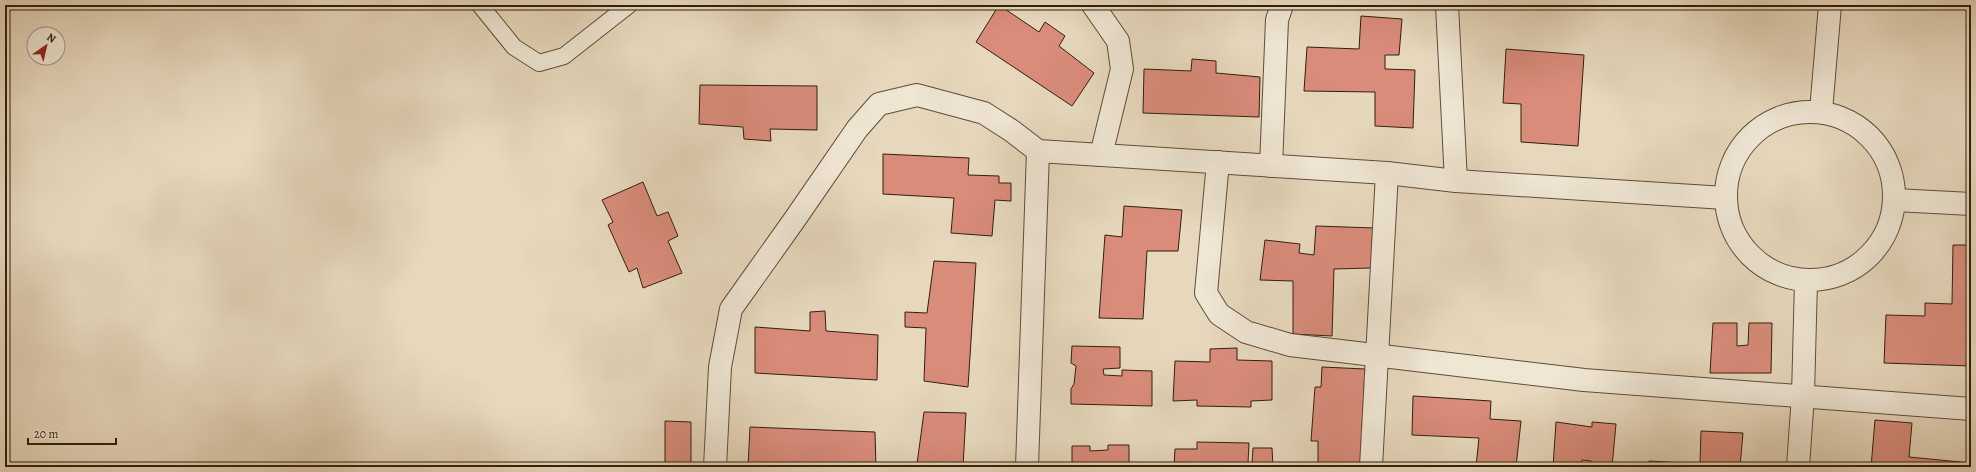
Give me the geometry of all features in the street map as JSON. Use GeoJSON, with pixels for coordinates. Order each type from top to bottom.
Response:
{"type":"FeatureCollection","features":[{"type":"Feature","properties":{"kind":"street"},"geometry":{"type":"LineString","coordinates":[[1093,5],[1118,41],[1122,69],[1101,155]]}},
{"type":"Feature","properties":{"kind":"street"},"geometry":{"type":"LineString","coordinates":[[1271,166],[1277,20],[1282,5]]}},
{"type":"Feature","properties":{"kind":"street"},"geometry":{"type":"LineString","coordinates":[[1447,5],[1456,181]]}},
{"type":"Feature","properties":{"kind":"street"},"geometry":{"type":"LineString","coordinates":[[1821,112],[1830,5]]}},
{"type":"Feature","properties":{"kind":"street"},"geometry":{"type":"LineString","coordinates":[[715,467],[720,367],[731,309],[795,219],[856,128],[879,104],[917,95],[984,113],[1012,130],[1038,151],[1387,173],[1456,181],[1725,198]]}},
{"type":"Feature","properties":{"kind":"street"},"geometry":{"type":"LineString","coordinates":[[1821,112],[1851,121],[1875,141],[1891,169],[1895,200],[1888,232],[1868,259],[1839,276],[1806,281],[1775,273],[1750,255],[1732,228],[1725,198],[1729,169],[1743,143],[1748,138],[1765,124],[1791,113],[1821,112]]}},
{"type":"Feature","properties":{"kind":"street"},"geometry":{"type":"LineString","coordinates":[[1027,467],[1038,151]]}},
{"type":"Feature","properties":{"kind":"street"},"geometry":{"type":"LineString","coordinates":[[1218,162],[1206,293],[1219,314],[1246,332],[1290,345],[1376,354],[1584,380],[1803,395],[1971,409]]}},
{"type":"Feature","properties":{"kind":"street"},"geometry":{"type":"LineString","coordinates":[[1371,467],[1387,173]]}},
{"type":"Feature","properties":{"kind":"street"},"geometry":{"type":"LineString","coordinates":[[1895,200],[1971,204]]}},
{"type":"Feature","properties":{"kind":"street"},"geometry":{"type":"LineString","coordinates":[[1798,467],[1803,395],[1806,281]]}},
{"type":"Feature","properties":{"kind":"lane"},"geometry":{"type":"LineString","coordinates":[[480,5],[514,47],[539,63],[564,56],[629,5]]}},
{"type":"Feature","properties":{"kind":"building"},"geometry":{"type":"Polygon","coordinates":[[[999,5],[1039,32],[1045,22],[1065,36],[1059,46],[1094,73],[1072,106],[976,42],[999,5]]]}},
{"type":"Feature","properties":{"kind":"building"},"geometry":{"type":"Polygon","coordinates":[[[1361,16],[1402,19],[1399,55],[1385,55],[1385,69],[1415,70],[1413,128],[1375,126],[1375,92],[1304,91],[1307,47],[1359,49],[1361,16]]]}},
{"type":"Feature","properties":{"kind":"building"},"geometry":{"type":"Polygon","coordinates":[[[1506,49],[1584,55],[1578,146],[1521,142],[1521,104],[1503,103],[1506,49]]]}},
{"type":"Feature","properties":{"kind":"building"},"geometry":{"type":"Polygon","coordinates":[[[1192,59],[1216,61],[1216,73],[1260,77],[1259,117],[1143,113],[1144,69],[1191,71],[1192,59]]]}},
{"type":"Feature","properties":{"kind":"building"},"geometry":{"type":"Polygon","coordinates":[[[700,85],[817,86],[817,130],[770,129],[771,141],[744,139],[743,127],[699,124],[700,85]]]}},
{"type":"Feature","properties":{"kind":"building"},"geometry":{"type":"Polygon","coordinates":[[[883,154],[969,158],[968,175],[999,176],[999,183],[1011,183],[1011,201],[995,200],[992,236],[951,233],[954,198],[883,194],[883,154]]]}},
{"type":"Feature","properties":{"kind":"building"},"geometry":{"type":"Polygon","coordinates":[[[643,182],[657,216],[668,212],[678,236],[668,241],[682,273],[643,288],[637,268],[629,272],[608,225],[613,222],[602,200],[643,182]]]}},
{"type":"Feature","properties":{"kind":"building"},"geometry":{"type":"Polygon","coordinates":[[[1124,206],[1182,210],[1178,251],[1147,251],[1143,319],[1099,318],[1105,235],[1122,237],[1124,206]]]}},
{"type":"Feature","properties":{"kind":"building"},"geometry":{"type":"Polygon","coordinates":[[[1316,226],[1375,228],[1371,268],[1334,269],[1332,336],[1293,334],[1293,281],[1260,280],[1265,240],[1300,244],[1299,253],[1314,255],[1316,226]]]}},
{"type":"Feature","properties":{"kind":"building"},"geometry":{"type":"Polygon","coordinates":[[[1953,245],[1971,245],[1971,366],[1884,363],[1886,315],[1925,316],[1925,303],[1952,304],[1953,245]]]}},
{"type":"Feature","properties":{"kind":"building"},"geometry":{"type":"Polygon","coordinates":[[[934,261],[976,263],[968,387],[924,381],[926,328],[905,327],[905,312],[927,313],[934,261]]]}},
{"type":"Feature","properties":{"kind":"building"},"geometry":{"type":"Polygon","coordinates":[[[825,311],[826,331],[878,335],[877,380],[755,373],[755,327],[810,331],[810,312],[825,311]]]}},
{"type":"Feature","properties":{"kind":"building"},"geometry":{"type":"Polygon","coordinates":[[[1713,323],[1737,323],[1737,346],[1748,345],[1749,323],[1772,323],[1771,373],[1710,373],[1713,323]]]}},
{"type":"Feature","properties":{"kind":"building"},"geometry":{"type":"Polygon","coordinates":[[[1072,346],[1120,347],[1120,368],[1103,369],[1104,375],[1122,376],[1122,370],[1152,371],[1152,406],[1071,404],[1071,389],[1074,384],[1076,366],[1071,363],[1072,346]]]}},
{"type":"Feature","properties":{"kind":"building"},"geometry":{"type":"Polygon","coordinates":[[[1237,348],[1237,360],[1272,361],[1272,400],[1251,401],[1251,407],[1197,406],[1197,400],[1173,401],[1175,361],[1210,362],[1210,349],[1237,348]]]}},
{"type":"Feature","properties":{"kind":"building"},"geometry":{"type":"Polygon","coordinates":[[[1322,367],[1365,369],[1360,467],[1318,465],[1318,441],[1311,441],[1315,387],[1321,387],[1322,367]]]}},
{"type":"Feature","properties":{"kind":"building"},"geometry":{"type":"Polygon","coordinates":[[[1413,396],[1491,401],[1490,419],[1521,421],[1516,467],[1476,467],[1479,438],[1412,435],[1413,396]]]}},
{"type":"Feature","properties":{"kind":"building"},"geometry":{"type":"Polygon","coordinates":[[[924,412],[966,413],[963,467],[895,467],[895,464],[917,464],[924,412]]]}},
{"type":"Feature","properties":{"kind":"building"},"geometry":{"type":"Polygon","coordinates":[[[1875,420],[1912,423],[1909,457],[1971,463],[1971,467],[1871,467],[1875,420]]]}},
{"type":"Feature","properties":{"kind":"building"},"geometry":{"type":"Polygon","coordinates":[[[665,421],[691,422],[691,467],[665,467],[665,421]]]}},
{"type":"Feature","properties":{"kind":"building"},"geometry":{"type":"Polygon","coordinates":[[[1556,422],[1592,427],[1592,422],[1616,424],[1612,467],[1592,467],[1591,461],[1582,460],[1581,467],[1553,467],[1556,422]]]}},
{"type":"Feature","properties":{"kind":"building"},"geometry":{"type":"Polygon","coordinates":[[[750,427],[875,432],[876,467],[748,467],[750,427]]]}},
{"type":"Feature","properties":{"kind":"building"},"geometry":{"type":"Polygon","coordinates":[[[1701,431],[1743,433],[1740,467],[1649,467],[1649,461],[1700,464],[1701,431]]]}},
{"type":"Feature","properties":{"kind":"building"},"geometry":{"type":"Polygon","coordinates":[[[1197,442],[1249,443],[1248,463],[1252,463],[1253,448],[1272,448],[1273,467],[1174,467],[1175,449],[1197,449],[1197,442]]]}},
{"type":"Feature","properties":{"kind":"building"},"geometry":{"type":"Polygon","coordinates":[[[1108,445],[1129,445],[1129,467],[1072,467],[1072,446],[1090,446],[1090,451],[1108,450],[1108,445]]]}}]}
